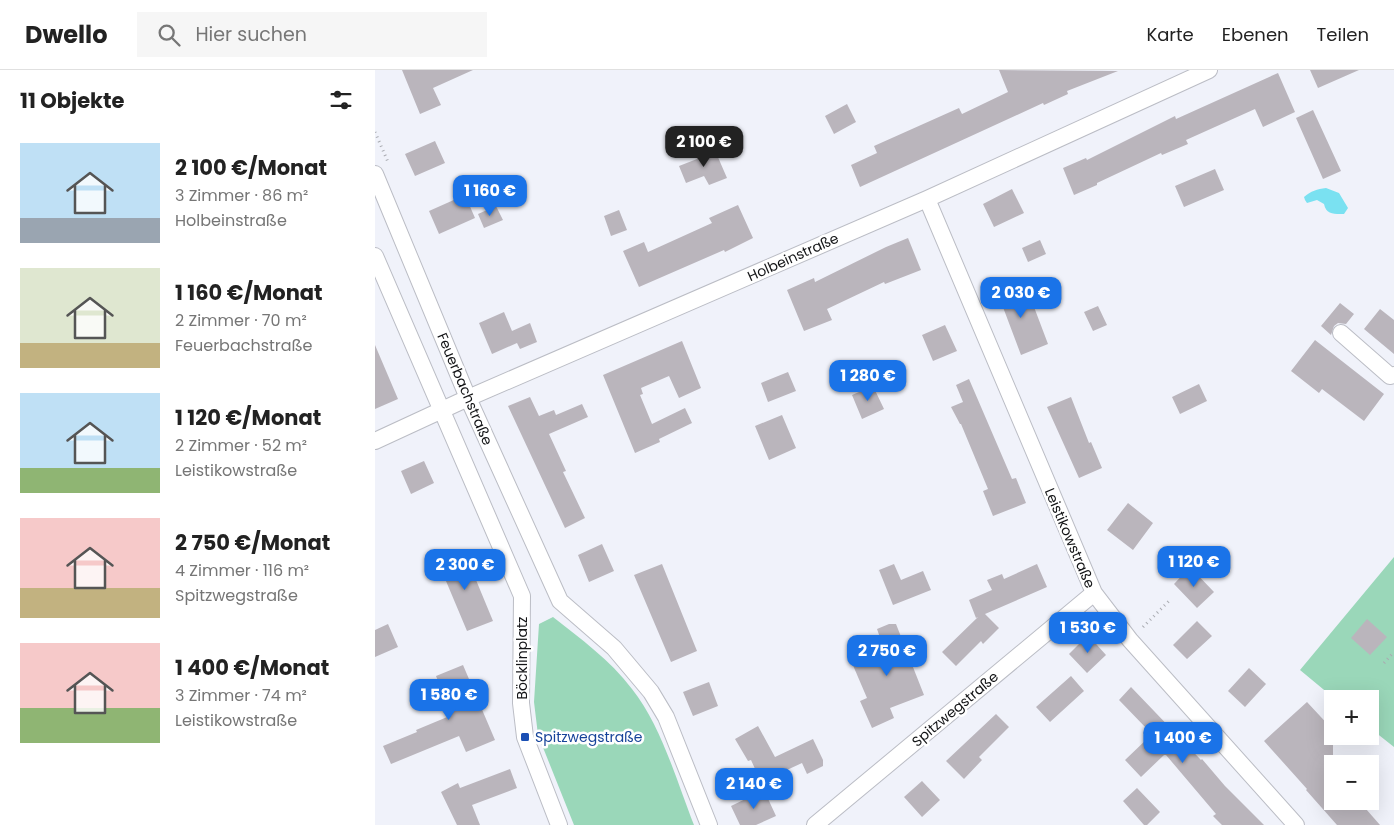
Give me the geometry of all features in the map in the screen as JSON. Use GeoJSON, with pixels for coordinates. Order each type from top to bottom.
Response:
{"type":"FeatureCollection","features":[{"type":"Feature","properties":{"kind":"street","name":"Holbeinstraße"},"geometry":{"type":"LineString","coordinates":[[375,441],[468,398],[927,199],[1209,70]]}},
{"type":"Feature","properties":{"kind":"street","name":"Feuerbachstraße"},"geometry":{"type":"LineString","coordinates":[[375,174],[468,398],[560,601],[614,648],[651,692],[666,717],[709,825]]}},
{"type":"Feature","properties":{"kind":"street","name":"Leistikowstraße"},"geometry":{"type":"LineString","coordinates":[[927,199],[1094,593],[1130,640],[1296,825]]}},
{"type":"Feature","properties":{"kind":"street"},"geometry":{"type":"LineString","coordinates":[[375,256],[442,411]]}},
{"type":"Feature","properties":{"kind":"street"},"geometry":{"type":"LineString","coordinates":[[1341,333],[1390,376],[1394,375]]}},
{"type":"Feature","properties":{"kind":"street","name":"Böcklinplatz"},"geometry":{"type":"LineString","coordinates":[[442,411],[522,596],[521,703],[525,737],[559,825]]}},
{"type":"Feature","properties":{"kind":"street","name":"Spitzwegstraße"},"geometry":{"type":"LineString","coordinates":[[815,825],[1094,593]]}},
{"type":"Feature","properties":{"kind":"path"},"geometry":{"type":"LineString","coordinates":[[375,132],[390,168]]}},
{"type":"Feature","properties":{"kind":"path"},"geometry":{"type":"LineString","coordinates":[[1130,640],[1170,600]]}},
{"type":"Feature","properties":{"kind":"path"},"geometry":{"type":"LineString","coordinates":[[1384,663],[1394,652]]}},
{"type":"Feature","properties":{"kind":"green space"},"geometry":{"type":"Polygon","coordinates":[[[1394,557],[1394,747],[1379,735],[1379,690],[1324,690],[1300,670],[1394,557]]]}},
{"type":"Feature","properties":{"kind":"green space"},"geometry":{"type":"Polygon","coordinates":[[[553,617],[605,659],[623,678],[642,703],[652,719],[668,754],[694,825],[574,825],[538,735],[534,702],[539,624],[553,617]]]}},
{"type":"Feature","properties":{"kind":"water"},"geometry":{"type":"Polygon","coordinates":[[[1326,188],[1339,193],[1348,208],[1344,214],[1329,212],[1324,204],[1317,200],[1307,203],[1305,200],[1304,197],[1309,193],[1326,188]]]}},
{"type":"Feature","properties":{"kind":"building"},"geometry":{"type":"Polygon","coordinates":[[[402,70],[473,70],[433,88],[441,105],[420,114],[402,70]]]}},
{"type":"Feature","properties":{"kind":"building"},"geometry":{"type":"Polygon","coordinates":[[[999,70],[1118,71],[1067,91],[1068,94],[1044,105],[1043,103],[860,187],[851,165],[877,153],[874,146],[959,108],[962,114],[1008,92],[999,70]]]}},
{"type":"Feature","properties":{"kind":"building"},"geometry":{"type":"Polygon","coordinates":[[[1310,70],[1359,70],[1318,88],[1310,70]]]}},
{"type":"Feature","properties":{"kind":"building"},"geometry":{"type":"Polygon","coordinates":[[[1278,73],[1295,112],[1263,127],[1255,109],[1186,140],[1188,144],[1162,155],[1161,153],[1074,195],[1063,168],[1086,158],[1087,160],[1175,116],[1176,119],[1278,73]]]}},
{"type":"Feature","properties":{"kind":"building"},"geometry":{"type":"Polygon","coordinates":[[[847,104],[856,122],[834,134],[825,116],[847,104]]]}},
{"type":"Feature","properties":{"kind":"building"},"geometry":{"type":"Polygon","coordinates":[[[1313,110],[1341,171],[1323,179],[1296,118],[1313,110]]]}},
{"type":"Feature","properties":{"kind":"building"},"geometry":{"type":"Polygon","coordinates":[[[435,141],[445,163],[415,176],[405,154],[435,141]]]}},
{"type":"Feature","properties":{"kind":"building"},"geometry":{"type":"Polygon","coordinates":[[[714,148],[727,178],[709,185],[704,176],[686,183],[679,166],[697,159],[696,155],[714,148]]]}},
{"type":"Feature","properties":{"kind":"building"},"geometry":{"type":"Polygon","coordinates":[[[1215,169],[1224,190],[1184,207],[1175,186],[1215,169]]]}},
{"type":"Feature","properties":{"kind":"building"},"geometry":{"type":"Polygon","coordinates":[[[1012,189],[1024,213],[994,227],[983,204],[1012,189]]]}},
{"type":"Feature","properties":{"kind":"building"},"geometry":{"type":"Polygon","coordinates":[[[465,195],[475,218],[439,234],[429,211],[465,195]]]}},
{"type":"Feature","properties":{"kind":"building"},"geometry":{"type":"Polygon","coordinates":[[[738,205],[753,238],[725,252],[724,250],[639,287],[623,251],[644,242],[648,252],[712,223],[709,218],[738,205]]]}},
{"type":"Feature","properties":{"kind":"building"},"geometry":{"type":"Polygon","coordinates":[[[496,206],[503,220],[484,228],[478,214],[496,206]]]}},
{"type":"Feature","properties":{"kind":"building"},"geometry":{"type":"Polygon","coordinates":[[[619,210],[627,230],[611,236],[604,216],[619,210]]]}},
{"type":"Feature","properties":{"kind":"building"},"geometry":{"type":"Polygon","coordinates":[[[908,238],[921,270],[885,284],[884,282],[827,309],[832,320],[804,331],[787,290],[814,278],[815,282],[908,238]]]}},
{"type":"Feature","properties":{"kind":"building"},"geometry":{"type":"Polygon","coordinates":[[[1040,240],[1046,254],[1028,262],[1022,248],[1040,240]]]}},
{"type":"Feature","properties":{"kind":"building"},"geometry":{"type":"Polygon","coordinates":[[[1010,278],[1022,302],[1031,299],[1048,344],[1021,355],[995,286],[1010,278]]]}},
{"type":"Feature","properties":{"kind":"building"},"geometry":{"type":"Polygon","coordinates":[[[1340,303],[1354,314],[1346,324],[1338,323],[1334,326],[1331,335],[1321,326],[1340,303]]]}},
{"type":"Feature","properties":{"kind":"building"},"geometry":{"type":"Polygon","coordinates":[[[1098,306],[1107,325],[1093,331],[1084,312],[1098,306]]]}},
{"type":"Feature","properties":{"kind":"building"},"geometry":{"type":"Polygon","coordinates":[[[1380,309],[1394,320],[1394,354],[1364,329],[1380,309]]]}},
{"type":"Feature","properties":{"kind":"building"},"geometry":{"type":"Polygon","coordinates":[[[504,312],[512,331],[530,323],[537,342],[520,349],[517,343],[492,354],[479,323],[504,312]]]}},
{"type":"Feature","properties":{"kind":"building"},"geometry":{"type":"Polygon","coordinates":[[[945,325],[957,351],[933,361],[922,335],[945,325]]]}},
{"type":"Feature","properties":{"kind":"building"},"geometry":{"type":"Polygon","coordinates":[[[1315,340],[1384,394],[1364,421],[1322,389],[1319,393],[1291,371],[1315,340]]]}},
{"type":"Feature","properties":{"kind":"building"},"geometry":{"type":"Polygon","coordinates":[[[682,341],[701,388],[679,398],[669,376],[641,388],[643,394],[640,395],[652,424],[685,408],[692,423],[659,439],[660,442],[635,453],[603,375],[682,341]]]}},
{"type":"Feature","properties":{"kind":"building"},"geometry":{"type":"Polygon","coordinates":[[[375,345],[398,399],[375,409],[375,345]]]}},
{"type":"Feature","properties":{"kind":"building"},"geometry":{"type":"Polygon","coordinates":[[[788,372],[796,391],[768,402],[761,383],[788,372]]]}},
{"type":"Feature","properties":{"kind":"building"},"geometry":{"type":"Polygon","coordinates":[[[969,379],[1012,479],[1016,478],[1026,503],[993,516],[983,491],[988,489],[961,424],[951,407],[963,402],[956,385],[969,379]]]}},
{"type":"Feature","properties":{"kind":"building"},"geometry":{"type":"Polygon","coordinates":[[[1199,384],[1207,401],[1180,414],[1172,397],[1199,384]]]}},
{"type":"Feature","properties":{"kind":"building"},"geometry":{"type":"Polygon","coordinates":[[[873,386],[884,409],[862,419],[852,395],[873,386]]]}},
{"type":"Feature","properties":{"kind":"building"},"geometry":{"type":"Polygon","coordinates":[[[530,397],[539,416],[554,410],[556,415],[582,404],[588,417],[549,434],[566,471],[563,472],[585,518],[565,528],[508,406],[530,397]]]}},
{"type":"Feature","properties":{"kind":"building"},"geometry":{"type":"Polygon","coordinates":[[[1071,397],[1089,443],[1091,442],[1102,468],[1079,478],[1047,407],[1071,397]]]}},
{"type":"Feature","properties":{"kind":"building"},"geometry":{"type":"Polygon","coordinates":[[[782,415],[796,448],[769,460],[755,426],[782,415]]]}},
{"type":"Feature","properties":{"kind":"building"},"geometry":{"type":"Polygon","coordinates":[[[424,461],[434,483],[411,494],[401,471],[424,461]]]}},
{"type":"Feature","properties":{"kind":"building"},"geometry":{"type":"Polygon","coordinates":[[[1128,503],[1153,523],[1133,550],[1107,530],[1128,503]]]}},
{"type":"Feature","properties":{"kind":"building"},"geometry":{"type":"Polygon","coordinates":[[[602,544],[614,571],[589,582],[578,555],[602,544]]]}},
{"type":"Feature","properties":{"kind":"building"},"geometry":{"type":"Polygon","coordinates":[[[464,551],[493,621],[467,631],[438,562],[464,551]]]}},
{"type":"Feature","properties":{"kind":"building"},"geometry":{"type":"Polygon","coordinates":[[[662,564],[697,651],[671,662],[634,575],[662,564]]]}},
{"type":"Feature","properties":{"kind":"building"},"geometry":{"type":"Polygon","coordinates":[[[894,564],[901,580],[923,571],[931,590],[893,605],[879,570],[894,564]]]}},
{"type":"Feature","properties":{"kind":"building"},"geometry":{"type":"Polygon","coordinates":[[[1037,564],[1047,587],[985,614],[999,628],[983,644],[981,641],[956,666],[942,652],[978,617],[976,618],[969,600],[992,590],[987,580],[1002,574],[1004,579],[1037,564]]]}},
{"type":"Feature","properties":{"kind":"building"},"geometry":{"type":"Polygon","coordinates":[[[1190,567],[1214,592],[1197,608],[1174,584],[1190,567]]]}},
{"type":"Feature","properties":{"kind":"building"},"geometry":{"type":"Polygon","coordinates":[[[1367,619],[1387,637],[1370,655],[1351,638],[1367,619]]]}},
{"type":"Feature","properties":{"kind":"building"},"geometry":{"type":"Polygon","coordinates":[[[1197,621],[1212,636],[1187,659],[1173,645],[1197,621]]]}},
{"type":"Feature","properties":{"kind":"building"},"geometry":{"type":"Polygon","coordinates":[[[388,624],[398,647],[375,657],[375,630],[388,624]]]}},
{"type":"Feature","properties":{"kind":"building"},"geometry":{"type":"Polygon","coordinates":[[[889,624],[896,624],[924,695],[890,708],[894,718],[872,728],[860,701],[867,698],[852,663],[884,649],[877,629],[889,624]]]}},
{"type":"Feature","properties":{"kind":"building"},"geometry":{"type":"Polygon","coordinates":[[[1088,635],[1106,655],[1087,673],[1069,654],[1088,635]]]}},
{"type":"Feature","properties":{"kind":"building"},"geometry":{"type":"Polygon","coordinates":[[[463,665],[495,740],[466,752],[459,736],[391,764],[383,746],[452,715],[436,676],[463,665]]]}},
{"type":"Feature","properties":{"kind":"building"},"geometry":{"type":"Polygon","coordinates":[[[1249,668],[1266,684],[1245,707],[1228,691],[1249,668]]]}},
{"type":"Feature","properties":{"kind":"building"},"geometry":{"type":"Polygon","coordinates":[[[1071,676],[1084,691],[1050,722],[1036,707],[1071,676]]]}},
{"type":"Feature","properties":{"kind":"building"},"geometry":{"type":"Polygon","coordinates":[[[709,682],[718,706],[693,716],[683,692],[709,682]]]}},
{"type":"Feature","properties":{"kind":"building"},"geometry":{"type":"Polygon","coordinates":[[[1131,687],[1264,825],[1222,825],[1213,816],[1216,814],[1166,755],[1141,777],[1125,760],[1148,738],[1143,733],[1147,729],[1119,700],[1131,687]]]}},
{"type":"Feature","properties":{"kind":"building"},"geometry":{"type":"Polygon","coordinates":[[[1307,702],[1324,720],[1324,745],[1333,745],[1333,755],[1324,755],[1324,810],[1367,810],[1380,825],[1337,825],[1264,741],[1307,702]]]}},
{"type":"Feature","properties":{"kind":"building"},"geometry":{"type":"Polygon","coordinates":[[[996,714],[1009,727],[979,757],[982,760],[964,779],[946,761],[996,714]]]}},
{"type":"Feature","properties":{"kind":"building"},"geometry":{"type":"Polygon","coordinates":[[[758,726],[775,757],[813,739],[823,760],[823,766],[807,774],[802,763],[761,782],[751,760],[748,761],[735,739],[758,726]]]}},
{"type":"Feature","properties":{"kind":"building"},"geometry":{"type":"Polygon","coordinates":[[[510,769],[517,788],[472,805],[480,825],[457,825],[441,792],[458,783],[460,788],[510,769]]]}},
{"type":"Feature","properties":{"kind":"building"},"geometry":{"type":"Polygon","coordinates":[[[922,781],[940,800],[922,817],[904,797],[922,781]]]}},
{"type":"Feature","properties":{"kind":"building"},"geometry":{"type":"Polygon","coordinates":[[[1137,788],[1160,812],[1147,825],[1144,825],[1123,801],[1137,788]]]}},
{"type":"Feature","properties":{"kind":"building"},"geometry":{"type":"Polygon","coordinates":[[[764,790],[776,816],[756,825],[740,825],[731,806],[764,790]]]}},
{"type":"Feature","properties":{"kind":"place","name":"Spitzwegstraße"},"geometry":{"type":"Point","coordinates":[525,737]}}]}
